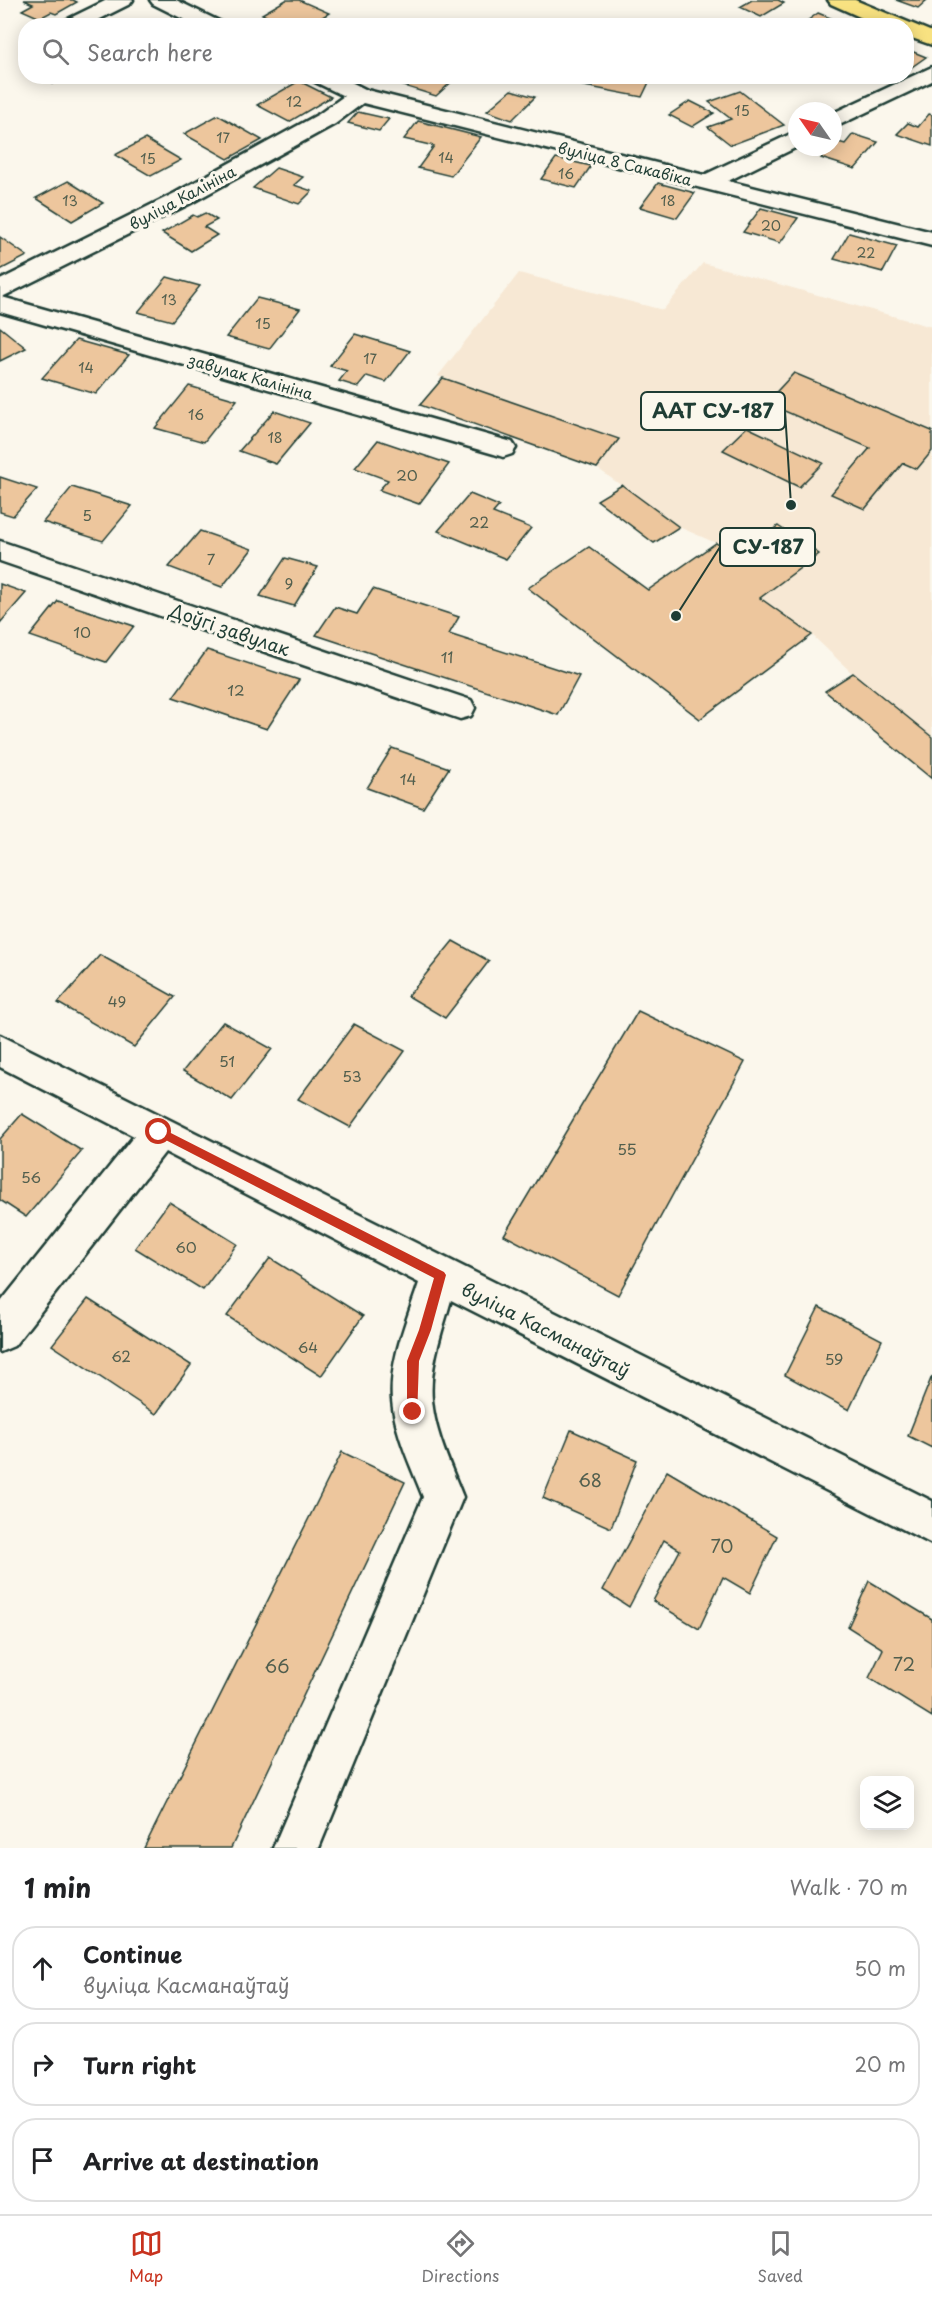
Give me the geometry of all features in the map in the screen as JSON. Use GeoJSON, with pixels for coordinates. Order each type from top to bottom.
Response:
{"type":"FeatureCollection","features":[{"type":"Feature","properties":{"kind":"highway"},"geometry":{"type":"LineString","coordinates":[[838,0],[880,18]]}},
{"type":"Feature","properties":{"kind":"highway"},"geometry":{"type":"LineString","coordinates":[[914,32],[932,39]]}},
{"type":"Feature","properties":{"kind":"street"},"geometry":{"type":"LineString","coordinates":[[86,18],[123,0]]}},
{"type":"Feature","properties":{"kind":"street"},"geometry":{"type":"LineString","coordinates":[[160,0],[197,18]]}},
{"type":"Feature","properties":{"kind":"street"},"geometry":{"type":"LineString","coordinates":[[914,83],[932,74]]}},
{"type":"Feature","properties":{"kind":"street","name":"вуліца 8 Сакавіка"},"geometry":{"type":"LineString","coordinates":[[337,84],[359,95],[932,239]]}},
{"type":"Feature","properties":{"kind":"street"},"geometry":{"type":"LineString","coordinates":[[842,117],[911,84]]}},
{"type":"Feature","properties":{"kind":"street","name":"вуліца Калініна"},"geometry":{"type":"LineString","coordinates":[[0,291],[183,198],[327,119],[359,95]]}},
{"type":"Feature","properties":{"kind":"street"},"geometry":{"type":"LineString","coordinates":[[705,183],[788,142]]}},
{"type":"Feature","properties":{"kind":"street","name":"завулак Калініна"},"geometry":{"type":"LineString","coordinates":[[0,304],[503,448]]}},
{"type":"Feature","properties":{"kind":"street","name":"Доўгі завулак"},"geometry":{"type":"LineString","coordinates":[[0,551],[460,708]]}},
{"type":"Feature","properties":{"kind":"street","name":"вуліца Касманаўтаў"},"geometry":{"type":"LineString","coordinates":[[0,1050],[932,1523]]}},
{"type":"Feature","properties":{"kind":"street"},"geometry":{"type":"LineString","coordinates":[[0,1333],[159,1132]]}},
{"type":"Feature","properties":{"kind":"street"},"geometry":{"type":"LineString","coordinates":[[296,1848],[443,1497],[413,1412],[413,1361],[425,1330],[440,1275]]}},
{"type":"Feature","properties":{"kind":"shaded area"},"geometry":{"type":"Polygon","coordinates":[[[703,263],[932,327],[932,779],[825,691],[852,673],[812,635],[760,598],[819,554],[778,526],[735,556],[716,543],[679,527],[597,468],[420,405],[443,378],[438,376],[519,273],[663,310],[703,263]]]}},
{"type":"Feature","properties":{"kind":"building"},"geometry":{"type":"Polygon","coordinates":[[[24,0],[73,0],[77,2],[56,14],[51,12],[40,18],[22,10],[33,4],[24,0]]]}},
{"type":"Feature","properties":{"kind":"building"},"geometry":{"type":"Polygon","coordinates":[[[286,0],[299,0],[329,13],[321,18],[270,18],[262,14],[286,0]]]}},
{"type":"Feature","properties":{"kind":"building"},"geometry":{"type":"Polygon","coordinates":[[[752,0],[778,0],[784,3],[761,17],[740,7],[752,0]]]}},
{"type":"Feature","properties":{"kind":"building"},"geometry":{"type":"Polygon","coordinates":[[[896,0],[927,0],[918,8],[896,0]]]}},
{"type":"Feature","properties":{"kind":"building"},"geometry":{"type":"Polygon","coordinates":[[[818,13],[830,18],[811,18],[818,13]]]}},
{"type":"Feature","properties":{"kind":"building"},"geometry":{"type":"Polygon","coordinates":[[[914,52],[926,57],[914,65],[914,52]]]}},
{"type":"Feature","properties":{"kind":"building"},"geometry":{"type":"Polygon","coordinates":[[[294,84],[305,84],[331,97],[289,122],[257,105],[294,84]]]}},
{"type":"Feature","properties":{"kind":"building"},"geometry":{"type":"Polygon","coordinates":[[[398,84],[449,84],[436,96],[398,84]]]}},
{"type":"Feature","properties":{"kind":"building"},"geometry":{"type":"Polygon","coordinates":[[[579,84],[648,84],[642,97],[579,84]]]}},
{"type":"Feature","properties":{"kind":"building"},"geometry":{"type":"Polygon","coordinates":[[[511,90],[535,97],[512,120],[487,111],[511,90]]]}},
{"type":"Feature","properties":{"kind":"building"},"geometry":{"type":"Polygon","coordinates":[[[740,91],[784,125],[731,145],[708,127],[731,119],[709,102],[740,91]]]}},
{"type":"Feature","properties":{"kind":"building"},"geometry":{"type":"Polygon","coordinates":[[[690,101],[714,113],[692,127],[669,115],[690,101]]]}},
{"type":"Feature","properties":{"kind":"building"},"geometry":{"type":"Polygon","coordinates":[[[358,112],[389,119],[379,131],[348,123],[358,112]]]}},
{"type":"Feature","properties":{"kind":"building"},"geometry":{"type":"Polygon","coordinates":[[[929,114],[932,115],[932,146],[897,134],[908,123],[918,127],[929,114]]]}},
{"type":"Feature","properties":{"kind":"building"},"geometry":{"type":"Polygon","coordinates":[[[218,115],[262,140],[228,159],[184,134],[218,115]]]}},
{"type":"Feature","properties":{"kind":"building"},"geometry":{"type":"Polygon","coordinates":[[[418,121],[481,137],[451,176],[418,168],[434,146],[404,139],[418,121]]]}},
{"type":"Feature","properties":{"kind":"building"},"geometry":{"type":"Polygon","coordinates":[[[853,134],[878,142],[855,169],[821,158],[823,156],[842,156],[842,143],[845,144],[853,134]]]}},
{"type":"Feature","properties":{"kind":"building"},"geometry":{"type":"Polygon","coordinates":[[[145,139],[181,160],[151,176],[115,155],[145,139]]]}},
{"type":"Feature","properties":{"kind":"building"},"geometry":{"type":"Polygon","coordinates":[[[556,158],[591,166],[576,188],[541,179],[556,158]]]}},
{"type":"Feature","properties":{"kind":"building"},"geometry":{"type":"Polygon","coordinates":[[[276,168],[303,177],[294,185],[312,191],[299,204],[253,188],[276,168]]]}},
{"type":"Feature","properties":{"kind":"building"},"geometry":{"type":"Polygon","coordinates":[[[68,181],[103,203],[72,221],[36,198],[68,181]]]}},
{"type":"Feature","properties":{"kind":"building"},"geometry":{"type":"Polygon","coordinates":[[[658,183],[695,193],[677,218],[640,207],[658,183]]]}},
{"type":"Feature","properties":{"kind":"building"},"geometry":{"type":"Polygon","coordinates":[[[761,208],[798,218],[780,243],[743,232],[761,208]]]}},
{"type":"Feature","properties":{"kind":"building"},"geometry":{"type":"Polygon","coordinates":[[[205,213],[217,220],[204,227],[217,235],[191,251],[162,233],[193,215],[197,217],[205,213]]]}},
{"type":"Feature","properties":{"kind":"building"},"geometry":{"type":"Polygon","coordinates":[[[849,233],[897,246],[883,272],[834,259],[849,233]]]}},
{"type":"Feature","properties":{"kind":"building"},"geometry":{"type":"Polygon","coordinates":[[[0,237],[27,256],[0,270],[0,237]]]}},
{"type":"Feature","properties":{"kind":"building"},"geometry":{"type":"Polygon","coordinates":[[[167,277],[200,286],[172,321],[138,312],[167,277]]]}},
{"type":"Feature","properties":{"kind":"building"},"geometry":{"type":"Polygon","coordinates":[[[257,298],[300,309],[269,349],[226,337],[257,298]]]}},
{"type":"Feature","properties":{"kind":"building"},"geometry":{"type":"Polygon","coordinates":[[[0,327],[26,348],[0,361],[0,327]]]}},
{"type":"Feature","properties":{"kind":"building"},"geometry":{"type":"Polygon","coordinates":[[[355,334],[410,351],[386,382],[367,376],[358,387],[339,381],[347,371],[330,366],[355,334]]]}},
{"type":"Feature","properties":{"kind":"building"},"geometry":{"type":"Polygon","coordinates":[[[76,340],[129,355],[96,394],[42,378],[76,340]]]}},
{"type":"Feature","properties":{"kind":"building"},"geometry":{"type":"Polygon","coordinates":[[[794,373],[932,431],[932,451],[917,469],[903,463],[865,509],[831,494],[870,448],[766,403],[794,373]]]}},
{"type":"Feature","properties":{"kind":"building"},"geometry":{"type":"Polygon","coordinates":[[[443,378],[619,439],[597,468],[420,405],[443,378]]]}},
{"type":"Feature","properties":{"kind":"building"},"geometry":{"type":"Polygon","coordinates":[[[189,386],[237,400],[204,442],[155,428],[189,386]]]}},
{"type":"Feature","properties":{"kind":"building"},"geometry":{"type":"Polygon","coordinates":[[[274,411],[310,423],[276,464],[239,451],[274,411]]]}},
{"type":"Feature","properties":{"kind":"building"},"geometry":{"type":"Polygon","coordinates":[[[747,427],[823,463],[799,487],[723,450],[747,427]]]}},
{"type":"Feature","properties":{"kind":"building"},"geometry":{"type":"Polygon","coordinates":[[[378,440],[449,464],[419,504],[379,490],[388,480],[355,468],[378,440]]]}},
{"type":"Feature","properties":{"kind":"building"},"geometry":{"type":"Polygon","coordinates":[[[0,477],[37,489],[13,516],[0,512],[0,477]]]}},
{"type":"Feature","properties":{"kind":"building"},"geometry":{"type":"Polygon","coordinates":[[[622,485],[679,527],[654,543],[597,500],[622,485]]]}},
{"type":"Feature","properties":{"kind":"building"},"geometry":{"type":"Polygon","coordinates":[[[72,487],[132,506],[103,541],[43,522],[72,487]]]}},
{"type":"Feature","properties":{"kind":"building"},"geometry":{"type":"Polygon","coordinates":[[[470,494],[499,506],[493,513],[531,528],[506,559],[438,531],[470,494]]]}},
{"type":"Feature","properties":{"kind":"building"},"geometry":{"type":"Polygon","coordinates":[[[778,526],[819,554],[760,598],[812,635],[700,719],[528,588],[589,547],[648,590],[716,543],[735,556],[778,526]]]}},
{"type":"Feature","properties":{"kind":"building"},"geometry":{"type":"Polygon","coordinates":[[[200,531],[252,549],[222,587],[169,567],[200,531]]]}},
{"type":"Feature","properties":{"kind":"building"},"geometry":{"type":"Polygon","coordinates":[[[285,558],[318,567],[294,606],[260,596],[285,558]]]}},
{"type":"Feature","properties":{"kind":"building"},"geometry":{"type":"Polygon","coordinates":[[[0,584],[26,593],[0,623],[0,584]]]}},
{"type":"Feature","properties":{"kind":"building"},"geometry":{"type":"Polygon","coordinates":[[[373,589],[459,617],[449,634],[579,676],[558,715],[316,635],[335,607],[357,614],[373,589]]]}},
{"type":"Feature","properties":{"kind":"building"},"geometry":{"type":"Polygon","coordinates":[[[58,601],[134,626],[106,662],[30,636],[58,601]]]}},
{"type":"Feature","properties":{"kind":"building"},"geometry":{"type":"Polygon","coordinates":[[[207,650],[299,680],[267,729],[173,697],[207,650]]]}},
{"type":"Feature","properties":{"kind":"building"},"geometry":{"type":"Polygon","coordinates":[[[853,673],[932,737],[932,779],[825,691],[853,673]]]}},
{"type":"Feature","properties":{"kind":"building"},"geometry":{"type":"Polygon","coordinates":[[[392,748],[449,768],[423,808],[367,788],[392,748]]]}},
{"type":"Feature","properties":{"kind":"building"},"geometry":{"type":"Polygon","coordinates":[[[453,941],[489,961],[445,1018],[408,996],[453,941]]]}},
{"type":"Feature","properties":{"kind":"building"},"geometry":{"type":"Polygon","coordinates":[[[100,955],[175,997],[134,1047],[58,1003],[100,955]]]}},
{"type":"Feature","properties":{"kind":"building"},"geometry":{"type":"Polygon","coordinates":[[[638,1011],[745,1062],[618,1295],[504,1235],[638,1011]]]}},
{"type":"Feature","properties":{"kind":"building"},"geometry":{"type":"Polygon","coordinates":[[[223,1022],[272,1049],[232,1100],[183,1071],[223,1022]]]}},
{"type":"Feature","properties":{"kind":"building"},"geometry":{"type":"Polygon","coordinates":[[[354,1024],[405,1051],[350,1127],[298,1099],[354,1024]]]}},
{"type":"Feature","properties":{"kind":"building"},"geometry":{"type":"Polygon","coordinates":[[[22,1114],[82,1151],[26,1217],[0,1200],[0,1139],[22,1114]]]}},
{"type":"Feature","properties":{"kind":"building"},"geometry":{"type":"Polygon","coordinates":[[[169,1202],[237,1244],[203,1290],[135,1248],[169,1202]]]}},
{"type":"Feature","properties":{"kind":"building"},"geometry":{"type":"Polygon","coordinates":[[[270,1258],[363,1316],[321,1376],[227,1316],[270,1258]]]}},
{"type":"Feature","properties":{"kind":"building"},"geometry":{"type":"Polygon","coordinates":[[[88,1299],[191,1365],[156,1414],[52,1345],[88,1299]]]}},
{"type":"Feature","properties":{"kind":"building"},"geometry":{"type":"Polygon","coordinates":[[[819,1307],[882,1340],[849,1410],[785,1375],[819,1307]]]}},
{"type":"Feature","properties":{"kind":"building"},"geometry":{"type":"Polygon","coordinates":[[[932,1376],[932,1448],[908,1436],[932,1376]]]}},
{"type":"Feature","properties":{"kind":"building"},"geometry":{"type":"Polygon","coordinates":[[[571,1430],[637,1460],[611,1528],[543,1498],[571,1430]]]}},
{"type":"Feature","properties":{"kind":"building"},"geometry":{"type":"Polygon","coordinates":[[[342,1452],[405,1482],[231,1848],[144,1848],[342,1452]]]}},
{"type":"Feature","properties":{"kind":"building"},"geometry":{"type":"Polygon","coordinates":[[[667,1471],[777,1536],[750,1593],[723,1577],[699,1629],[653,1601],[680,1550],[664,1540],[629,1607],[603,1590],[667,1471]]]}},
{"type":"Feature","properties":{"kind":"building"},"geometry":{"type":"Polygon","coordinates":[[[869,1581],[932,1619],[932,1717],[869,1678],[883,1649],[848,1627],[869,1581]]]}},
{"type":"Feature","properties":{"kind":"place","name":"ААТ СУ-187"},"geometry":{"type":"Point","coordinates":[791,505]}},
{"type":"Feature","properties":{"kind":"place","name":"СУ-187"},"geometry":{"type":"Point","coordinates":[676,616]}},
{"type":"Feature","properties":{"kind":"route"},"geometry":{"type":"LineString","coordinates":[[159,1132],[440,1275],[425,1330],[413,1361],[413,1412]]}}]}
